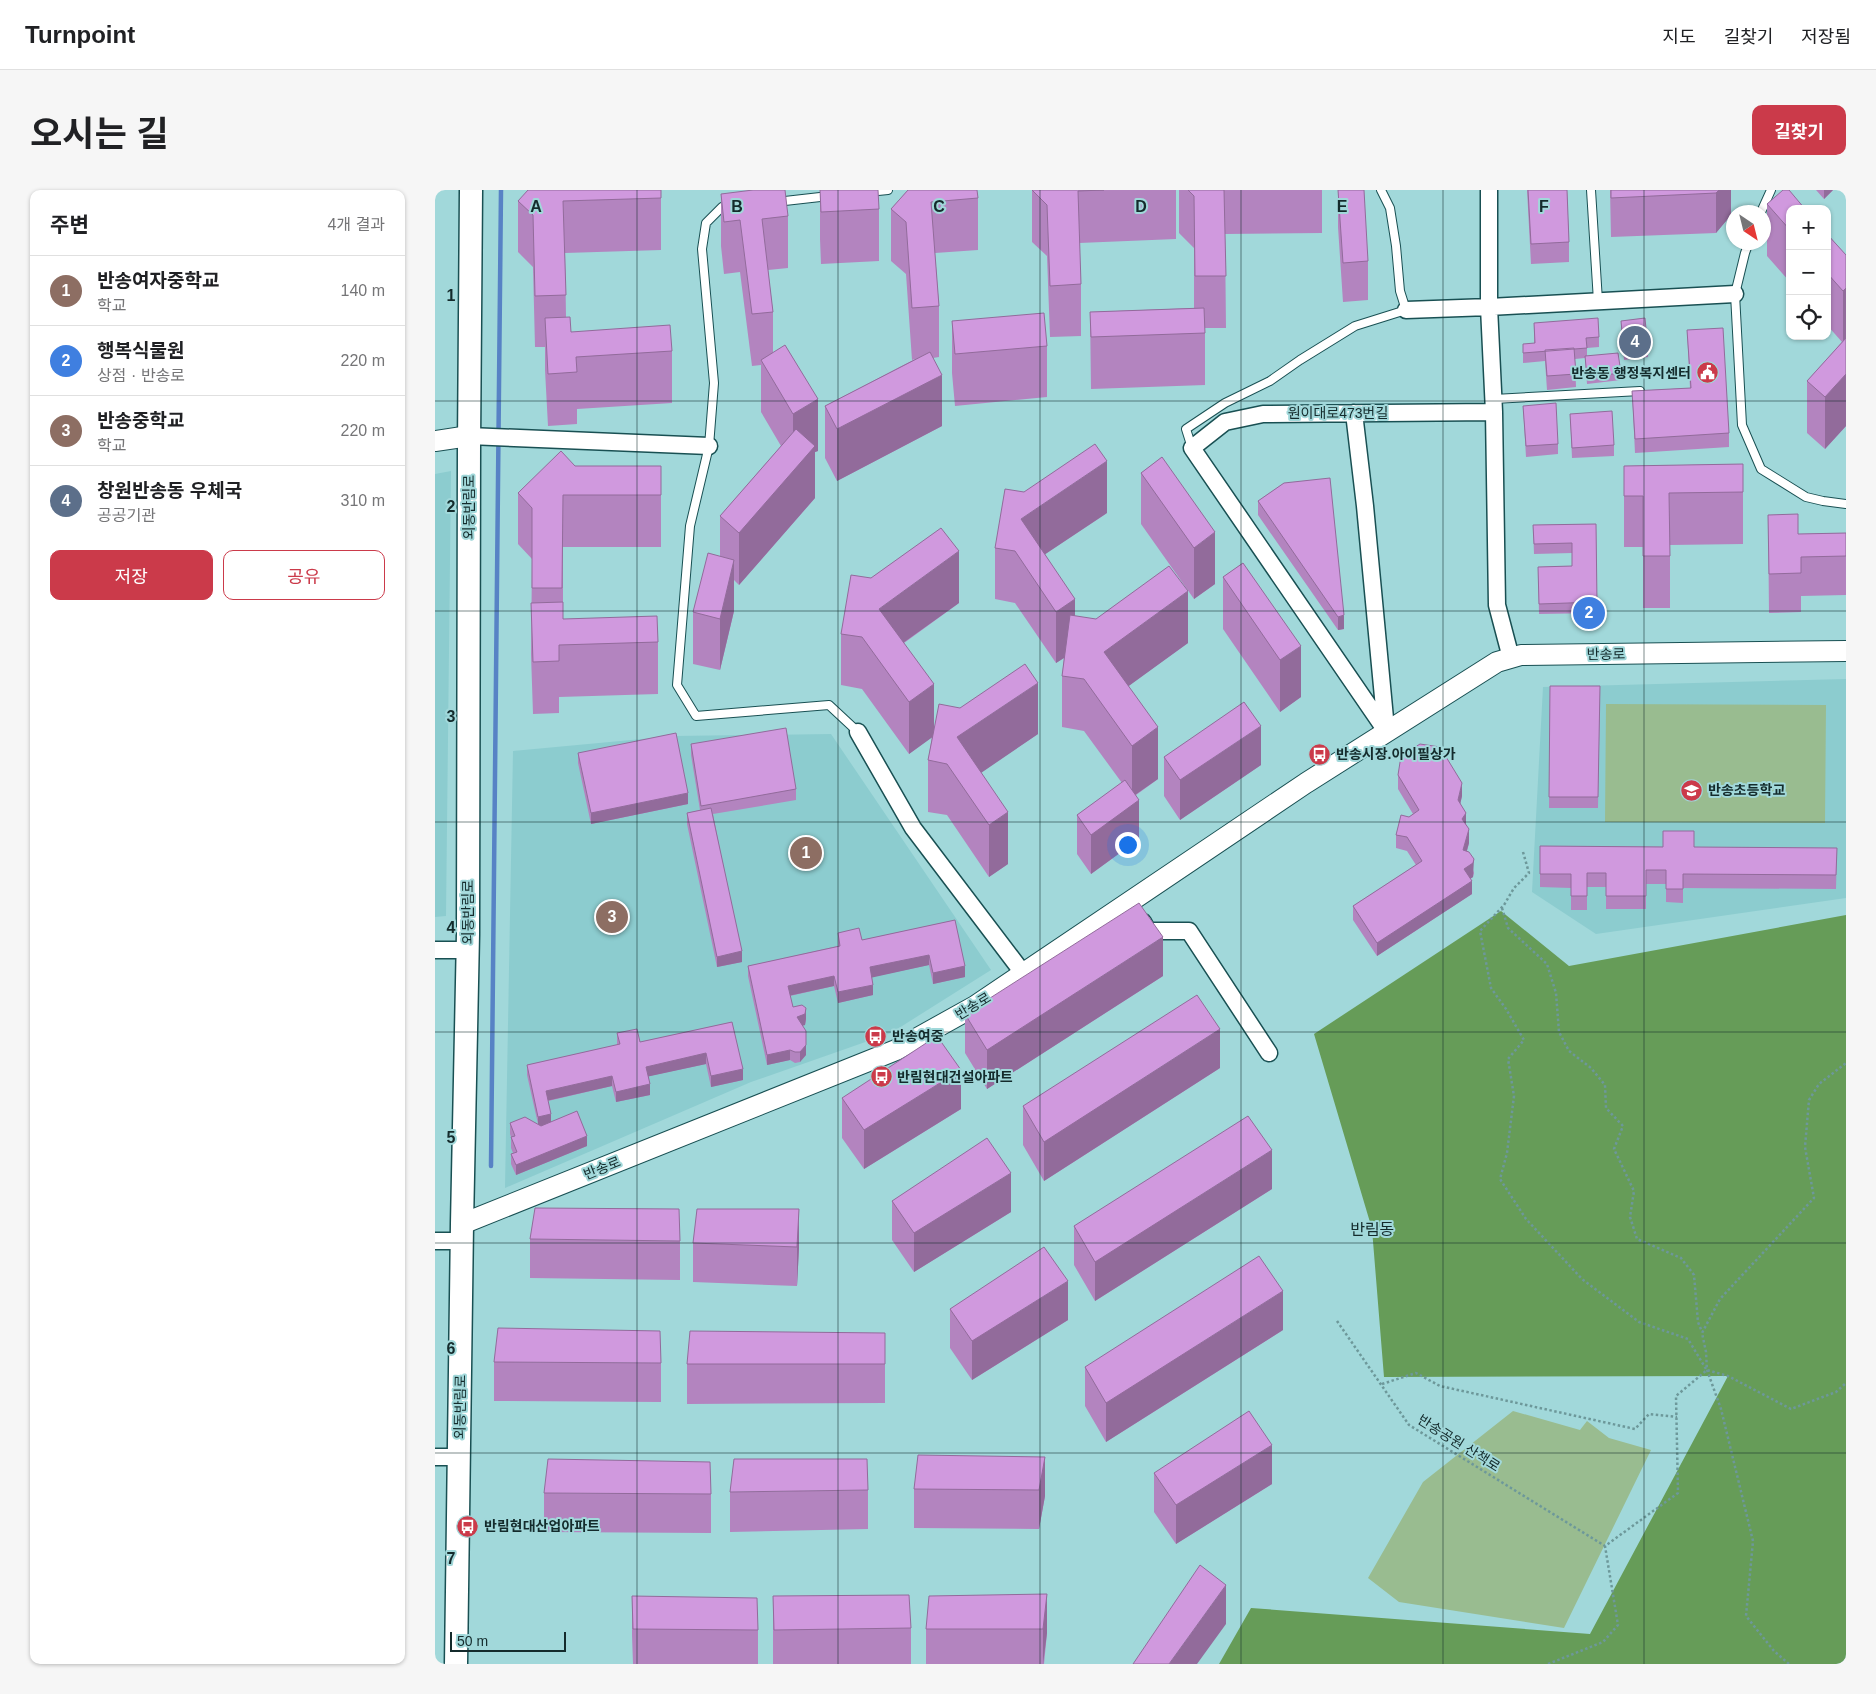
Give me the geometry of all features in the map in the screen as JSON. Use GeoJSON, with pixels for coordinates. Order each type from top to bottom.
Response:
{"type":"FeatureCollection","features":[{"type":"Feature","properties":{"kind":"main road","name":"외동반림로"},"geometry":{"type":"LineString","coordinates":[[456,1664],[477,437],[471,190]]}},
{"type":"Feature","properties":{"kind":"street"},"geometry":{"type":"LineString","coordinates":[[1489,190],[1489,307],[1494,405],[1497,605],[1511,658]]}},
{"type":"Feature","properties":{"kind":"street"},"geometry":{"type":"LineString","coordinates":[[1406,310],[1735,294]]}},
{"type":"Feature","properties":{"kind":"street","name":"원이대로473번길"},"geometry":{"type":"LineString","coordinates":[[1193,448],[1225,422],[1263,414],[1354,413],[1494,405]]}},
{"type":"Feature","properties":{"kind":"street"},"geometry":{"type":"LineString","coordinates":[[1354,413],[1365,506],[1386,731]]}},
{"type":"Feature","properties":{"kind":"street"},"geometry":{"type":"LineString","coordinates":[[435,442],[477,437],[709,446]]}},
{"type":"Feature","properties":{"kind":"street"},"geometry":{"type":"LineString","coordinates":[[1193,448],[1386,731]]}},
{"type":"Feature","properties":{"kind":"street","name":"반송로"},"geometry":{"type":"LineString","coordinates":[[462,1232],[896,1050],[975,1006],[1306,783],[1497,662],[1521,655],[1846,651]]}},
{"type":"Feature","properties":{"kind":"street"},"geometry":{"type":"LineString","coordinates":[[857,732],[913,828],[1023,973]]}},
{"type":"Feature","properties":{"kind":"street"},"geometry":{"type":"LineString","coordinates":[[1131,901],[1148,932],[1189,931],[1269,1053]]}},
{"type":"Feature","properties":{"kind":"street"},"geometry":{"type":"LineString","coordinates":[[435,950],[468,950]]}},
{"type":"Feature","properties":{"kind":"street"},"geometry":{"type":"LineString","coordinates":[[435,1241],[462,1232]]}},
{"type":"Feature","properties":{"kind":"street"},"geometry":{"type":"LineString","coordinates":[[435,1457],[460,1457]]}},
{"type":"Feature","properties":{"kind":"lane"},"geometry":{"type":"LineString","coordinates":[[861,193],[888,190]]}},
{"type":"Feature","properties":{"kind":"lane"},"geometry":{"type":"LineString","coordinates":[[1193,448],[1186,429],[1225,403],[1269,381],[1355,326],[1406,310],[1400,291],[1390,208],[1381,190]]}},
{"type":"Feature","properties":{"kind":"lane"},"geometry":{"type":"LineString","coordinates":[[1591,190],[1598,301]]}},
{"type":"Feature","properties":{"kind":"lane"},"geometry":{"type":"LineString","coordinates":[[1764,205],[1771,190]]}},
{"type":"Feature","properties":{"kind":"lane"},"geometry":{"type":"LineString","coordinates":[[767,203],[842,195]]}},
{"type":"Feature","properties":{"kind":"lane"},"geometry":{"type":"LineString","coordinates":[[740,206],[722,208],[706,223],[702,249],[714,382],[709,446],[690,526],[677,686],[695,716],[829,705],[857,732]]}},
{"type":"Feature","properties":{"kind":"lane"},"geometry":{"type":"LineString","coordinates":[[1747,250],[1735,294],[1742,425],[1761,469],[1806,497],[1846,504]]}},
{"type":"Feature","properties":{"kind":"lane"},"geometry":{"type":"LineString","coordinates":[[1494,405],[1653,391]]}},
{"type":"Feature","properties":{"kind":"path"},"geometry":{"type":"LineString","coordinates":[[1523,852],[1529,873],[1514,888],[1502,908],[1480,931],[1491,988],[1524,1040],[1508,1059],[1514,1096],[1507,1153],[1499,1180],[1526,1219],[1582,1279],[1639,1322],[1688,1340],[1707,1370],[1721,1409],[1753,1541],[1746,1616],[1774,1651],[1789,1664]]}},
{"type":"Feature","properties":{"kind":"path"},"geometry":{"type":"LineString","coordinates":[[1502,908],[1508,928],[1547,964],[1556,993],[1559,1032],[1569,1051],[1591,1068],[1605,1085],[1606,1108],[1623,1126],[1614,1149],[1634,1191],[1630,1217],[1637,1239],[1681,1258],[1694,1275],[1698,1322],[1703,1333],[1707,1370]]}},
{"type":"Feature","properties":{"kind":"path"},"geometry":{"type":"LineString","coordinates":[[1703,1333],[1720,1299],[1814,1198],[1805,1147],[1809,1100],[1819,1084],[1846,1063]]}},
{"type":"Feature","properties":{"kind":"path","name":"반송공원 산책로"},"geometry":{"type":"LineString","coordinates":[[1337,1320],[1409,1425],[1605,1546]]}},
{"type":"Feature","properties":{"kind":"path"},"geometry":{"type":"LineString","coordinates":[[1707,1370],[1728,1376],[1791,1409],[1836,1392],[1846,1383]]}},
{"type":"Feature","properties":{"kind":"path"},"geometry":{"type":"LineString","coordinates":[[1548,1664],[1603,1642],[1617,1626],[1605,1546],[1678,1493],[1676,1396],[1707,1370]]}},
{"type":"Feature","properties":{"kind":"path"},"geometry":{"type":"LineString","coordinates":[[1381,1384],[1416,1373],[1441,1386],[1635,1430],[1649,1414],[1677,1417]]}},
{"type":"Feature","properties":{"kind":"shaded area"},"geometry":{"type":"Polygon","coordinates":[[[451,471],[446,916],[435,917],[435,474],[451,471]]]}},
{"type":"Feature","properties":{"kind":"shaded area","name":"반송초등학교"},"geometry":{"type":"Polygon","coordinates":[[[1846,679],[1846,898],[1596,934],[1532,892],[1543,687],[1846,679]]]}},
{"type":"Feature","properties":{"kind":"shaded area"},"geometry":{"type":"Polygon","coordinates":[[[831,734],[991,970],[891,1033],[751,1082],[505,1188],[513,751],[674,736],[831,734]]]}},
{"type":"Feature","properties":{"kind":"green space"},"geometry":{"type":"Polygon","coordinates":[[[1606,704],[1826,705],[1825,823],[1605,822],[1606,704]]]}},
{"type":"Feature","properties":{"kind":"green space"},"geometry":{"type":"Polygon","coordinates":[[[1501,911],[1569,966],[1846,915],[1846,1664],[1219,1664],[1251,1608],[1590,1634],[1728,1376],[1384,1377],[1372,1229],[1314,1034],[1501,911]]]}},
{"type":"Feature","properties":{"kind":"green space"},"geometry":{"type":"Polygon","coordinates":[[[1513,1411],[1580,1430],[1587,1421],[1609,1438],[1651,1450],[1564,1628],[1399,1602],[1368,1578],[1423,1482],[1513,1411]]]}},
{"type":"Feature","properties":{"kind":"building"},"geometry":{"type":"Polygon","coordinates":[[[528,190],[661,190],[661,198],[563,201],[566,295],[535,296],[533,215],[518,201],[528,190]]]}},
{"type":"Feature","properties":{"kind":"building"},"geometry":{"type":"Polygon","coordinates":[[[753,190],[785,190],[788,216],[762,219],[773,312],[752,314],[740,220],[724,222],[721,194],[753,190]]]}},
{"type":"Feature","properties":{"kind":"building"},"geometry":{"type":"Polygon","coordinates":[[[820,190],[878,190],[879,209],[821,212],[820,190]]]}},
{"type":"Feature","properties":{"kind":"building"},"geometry":{"type":"Polygon","coordinates":[[[908,190],[977,190],[978,198],[931,202],[939,306],[912,308],[906,222],[891,209],[908,190]]]}},
{"type":"Feature","properties":{"kind":"building"},"geometry":{"type":"Polygon","coordinates":[[[1032,190],[1104,190],[1078,191],[1081,284],[1050,286],[1047,205],[1032,190]]]}},
{"type":"Feature","properties":{"kind":"building"},"geometry":{"type":"Polygon","coordinates":[[[1188,190],[1224,190],[1226,276],[1195,276],[1194,196],[1188,190]]]}},
{"type":"Feature","properties":{"kind":"building"},"geometry":{"type":"Polygon","coordinates":[[[1338,190],[1364,190],[1368,261],[1343,263],[1338,190]]]}},
{"type":"Feature","properties":{"kind":"building"},"geometry":{"type":"Polygon","coordinates":[[[1528,190],[1567,190],[1569,242],[1531,244],[1528,190]]]}},
{"type":"Feature","properties":{"kind":"building"},"geometry":{"type":"Polygon","coordinates":[[[1611,190],[1719,190],[1716,193],[1611,198],[1611,190]]]}},
{"type":"Feature","properties":{"kind":"building"},"geometry":{"type":"Polygon","coordinates":[[[1783,190],[1789,190],[1802,205],[1786,205],[1786,225],[1771,209],[1771,205],[1767,204],[1783,190]]]}},
{"type":"Feature","properties":{"kind":"building"},"geometry":{"type":"Polygon","coordinates":[[[1831,238],[1846,255],[1846,288],[1843,291],[1831,278],[1831,238]]]}},
{"type":"Feature","properties":{"kind":"building"},"geometry":{"type":"Polygon","coordinates":[[[1204,308],[1205,333],[1091,337],[1090,312],[1204,308]]]}},
{"type":"Feature","properties":{"kind":"building"},"geometry":{"type":"Polygon","coordinates":[[[1044,313],[1047,346],[955,354],[952,321],[1044,313]]]}},
{"type":"Feature","properties":{"kind":"building"},"geometry":{"type":"Polygon","coordinates":[[[570,317],[571,332],[670,325],[672,351],[576,357],[577,372],[548,374],[545,318],[570,317]]]}},
{"type":"Feature","properties":{"kind":"building"},"geometry":{"type":"Polygon","coordinates":[[[1598,318],[1599,337],[1586,338],[1587,348],[1523,353],[1523,344],[1535,343],[1534,323],[1598,318]]]}},
{"type":"Feature","properties":{"kind":"building"},"geometry":{"type":"Polygon","coordinates":[[[1645,318],[1648,351],[1624,353],[1621,321],[1645,318]]]}},
{"type":"Feature","properties":{"kind":"building","name":"반송동 행정복지센터"},"geometry":{"type":"Polygon","coordinates":[[[1723,328],[1729,433],[1635,439],[1632,391],[1691,388],[1687,330],[1723,328]]]}},
{"type":"Feature","properties":{"kind":"building"},"geometry":{"type":"Polygon","coordinates":[[[1846,338],[1846,374],[1825,397],[1807,381],[1846,338]]]}},
{"type":"Feature","properties":{"kind":"building"},"geometry":{"type":"Polygon","coordinates":[[[785,345],[818,399],[793,414],[761,360],[785,345]]]}},
{"type":"Feature","properties":{"kind":"building"},"geometry":{"type":"Polygon","coordinates":[[[1574,348],[1576,374],[1547,376],[1545,350],[1574,348]]]}},
{"type":"Feature","properties":{"kind":"building"},"geometry":{"type":"Polygon","coordinates":[[[930,352],[942,375],[837,429],[825,406],[930,352]]]}},
{"type":"Feature","properties":{"kind":"building"},"geometry":{"type":"Polygon","coordinates":[[[1618,353],[1621,373],[1587,377],[1585,356],[1618,353]]]}},
{"type":"Feature","properties":{"kind":"building"},"geometry":{"type":"Polygon","coordinates":[[[1556,403],[1558,444],[1526,446],[1523,406],[1556,403]]]}},
{"type":"Feature","properties":{"kind":"building"},"geometry":{"type":"Polygon","coordinates":[[[1612,411],[1614,445],[1572,448],[1570,414],[1612,411]]]}},
{"type":"Feature","properties":{"kind":"building"},"geometry":{"type":"Polygon","coordinates":[[[796,429],[815,446],[739,533],[720,516],[796,429]]]}},
{"type":"Feature","properties":{"kind":"building"},"geometry":{"type":"Polygon","coordinates":[[[1095,444],[1107,461],[1021,519],[1075,599],[1056,612],[1015,551],[995,548],[1005,489],[1024,492],[1095,444]]]}},
{"type":"Feature","properties":{"kind":"building"},"geometry":{"type":"Polygon","coordinates":[[[561,451],[575,466],[661,466],[661,495],[563,495],[562,588],[532,588],[532,508],[518,493],[561,451]]]}},
{"type":"Feature","properties":{"kind":"building"},"geometry":{"type":"Polygon","coordinates":[[[1162,457],[1215,532],[1194,548],[1141,473],[1162,457]]]}},
{"type":"Feature","properties":{"kind":"building"},"geometry":{"type":"Polygon","coordinates":[[[1743,464],[1743,492],[1669,493],[1670,556],[1643,556],[1643,496],[1624,496],[1624,466],[1743,464]]]}},
{"type":"Feature","properties":{"kind":"building"},"geometry":{"type":"Polygon","coordinates":[[[1330,478],[1344,615],[1338,617],[1258,501],[1284,483],[1330,478]]]}},
{"type":"Feature","properties":{"kind":"building"},"geometry":{"type":"Polygon","coordinates":[[[1798,514],[1798,534],[1846,533],[1846,556],[1801,557],[1801,573],[1769,574],[1768,515],[1798,514]]]}},
{"type":"Feature","properties":{"kind":"building"},"geometry":{"type":"Polygon","coordinates":[[[1596,524],[1597,602],[1539,604],[1538,567],[1572,566],[1572,543],[1534,544],[1533,525],[1596,524]]]}},
{"type":"Feature","properties":{"kind":"building"},"geometry":{"type":"Polygon","coordinates":[[[941,528],[959,551],[879,609],[934,684],[909,702],[862,637],[841,634],[851,575],[871,578],[941,528]]]}},
{"type":"Feature","properties":{"kind":"building"},"geometry":{"type":"Polygon","coordinates":[[[708,553],[734,560],[720,619],[693,612],[708,553]]]}},
{"type":"Feature","properties":{"kind":"building"},"geometry":{"type":"Polygon","coordinates":[[[1243,563],[1301,646],[1280,660],[1223,577],[1243,563]]]}},
{"type":"Feature","properties":{"kind":"building"},"geometry":{"type":"Polygon","coordinates":[[[1169,566],[1188,591],[1104,652],[1158,727],[1132,746],[1084,679],[1062,676],[1070,615],[1096,619],[1169,566]]]}},
{"type":"Feature","properties":{"kind":"building"},"geometry":{"type":"Polygon","coordinates":[[[563,602],[563,619],[657,616],[658,642],[559,645],[559,661],[533,662],[531,603],[563,602]]]}},
{"type":"Feature","properties":{"kind":"building"},"geometry":{"type":"Polygon","coordinates":[[[1025,664],[1038,683],[957,737],[1008,812],[989,825],[947,764],[928,760],[939,704],[960,708],[1025,664]]]}},
{"type":"Feature","properties":{"kind":"building"},"geometry":{"type":"Polygon","coordinates":[[[1550,686],[1600,686],[1598,797],[1549,797],[1550,686]]]}},
{"type":"Feature","properties":{"kind":"building"},"geometry":{"type":"Polygon","coordinates":[[[1244,702],[1261,726],[1180,780],[1164,757],[1244,702]]]}},
{"type":"Feature","properties":{"kind":"building"},"geometry":{"type":"Polygon","coordinates":[[[786,728],[796,789],[701,806],[691,744],[786,728]]]}},
{"type":"Feature","properties":{"kind":"building"},"geometry":{"type":"Polygon","coordinates":[[[676,733],[688,793],[591,813],[578,753],[676,733]]]}},
{"type":"Feature","properties":{"kind":"building"},"geometry":{"type":"Polygon","coordinates":[[[1420,744],[1440,747],[1462,783],[1458,800],[1466,813],[1462,819],[1469,829],[1463,850],[1469,852],[1474,859],[1473,863],[1464,869],[1472,881],[1377,943],[1353,906],[1422,861],[1407,837],[1396,835],[1401,815],[1409,817],[1419,810],[1398,775],[1401,756],[1420,744]]]}},
{"type":"Feature","properties":{"kind":"building"},"geometry":{"type":"Polygon","coordinates":[[[1125,780],[1139,800],[1091,835],[1077,815],[1125,780]]]}},
{"type":"Feature","properties":{"kind":"building"},"geometry":{"type":"Polygon","coordinates":[[[711,808],[742,951],[717,957],[687,813],[711,808]]]}},
{"type":"Feature","properties":{"kind":"building"},"geometry":{"type":"Polygon","coordinates":[[[1663,831],[1694,831],[1694,847],[1837,848],[1836,875],[1683,874],[1683,889],[1666,889],[1666,870],[1646,870],[1646,896],[1606,896],[1606,873],[1587,873],[1587,896],[1571,896],[1571,874],[1540,874],[1540,846],[1663,847],[1663,831]]]}},
{"type":"Feature","properties":{"kind":"building"},"geometry":{"type":"Polygon","coordinates":[[[1139,903],[1163,937],[987,1050],[965,1014],[1139,903]]]}},
{"type":"Feature","properties":{"kind":"building"},"geometry":{"type":"Polygon","coordinates":[[[955,920],[965,966],[933,973],[929,955],[870,967],[873,985],[838,992],[834,976],[788,986],[793,1007],[802,1005],[806,1008],[805,1014],[797,1017],[806,1031],[806,1045],[800,1052],[790,1050],[767,1055],[748,966],[840,946],[838,933],[859,928],[862,940],[955,920]]]}},
{"type":"Feature","properties":{"kind":"building"},"geometry":{"type":"Polygon","coordinates":[[[1197,995],[1220,1029],[1044,1142],[1023,1106],[1197,995]]]}},
{"type":"Feature","properties":{"kind":"building"},"geometry":{"type":"Polygon","coordinates":[[[732,1022],[743,1069],[711,1076],[706,1053],[646,1067],[650,1084],[616,1092],[612,1076],[546,1091],[551,1114],[538,1117],[527,1065],[620,1044],[617,1033],[637,1029],[640,1042],[732,1022]]]}},
{"type":"Feature","properties":{"kind":"building"},"geometry":{"type":"Polygon","coordinates":[[[937,1036],[961,1070],[864,1130],[842,1098],[937,1036]]]}},
{"type":"Feature","properties":{"kind":"building"},"geometry":{"type":"Polygon","coordinates":[[[577,1111],[587,1136],[516,1165],[511,1154],[517,1152],[511,1137],[515,1136],[510,1123],[525,1117],[541,1126],[577,1111]]]}},
{"type":"Feature","properties":{"kind":"building"},"geometry":{"type":"Polygon","coordinates":[[[1248,1116],[1272,1150],[1095,1262],[1074,1226],[1248,1116]]]}},
{"type":"Feature","properties":{"kind":"building"},"geometry":{"type":"Polygon","coordinates":[[[987,1138],[1011,1173],[914,1233],[892,1201],[987,1138]]]}},
{"type":"Feature","properties":{"kind":"building"},"geometry":{"type":"Polygon","coordinates":[[[535,1208],[679,1209],[680,1241],[530,1239],[535,1208]]]}},
{"type":"Feature","properties":{"kind":"building"},"geometry":{"type":"Polygon","coordinates":[[[697,1209],[799,1209],[797,1247],[693,1243],[697,1209]]]}},
{"type":"Feature","properties":{"kind":"building"},"geometry":{"type":"Polygon","coordinates":[[[1044,1247],[1068,1281],[972,1341],[950,1309],[1044,1247]]]}},
{"type":"Feature","properties":{"kind":"building"},"geometry":{"type":"Polygon","coordinates":[[[1259,1256],[1283,1291],[1106,1403],[1085,1367],[1259,1256]]]}},
{"type":"Feature","properties":{"kind":"building"},"geometry":{"type":"Polygon","coordinates":[[[498,1328],[660,1331],[661,1363],[494,1362],[498,1328]]]}},
{"type":"Feature","properties":{"kind":"building"},"geometry":{"type":"Polygon","coordinates":[[[690,1331],[885,1333],[885,1364],[687,1364],[690,1331]]]}},
{"type":"Feature","properties":{"kind":"building"},"geometry":{"type":"Polygon","coordinates":[[[1249,1411],[1272,1445],[1176,1505],[1154,1473],[1249,1411]]]}},
{"type":"Feature","properties":{"kind":"building"},"geometry":{"type":"Polygon","coordinates":[[[918,1455],[1045,1457],[1039,1490],[914,1489],[918,1455]]]}},
{"type":"Feature","properties":{"kind":"building"},"geometry":{"type":"Polygon","coordinates":[[[548,1459],[710,1462],[711,1494],[544,1493],[548,1459]]]}},
{"type":"Feature","properties":{"kind":"building"},"geometry":{"type":"Polygon","coordinates":[[[734,1459],[867,1459],[868,1490],[730,1492],[734,1459]]]}},
{"type":"Feature","properties":{"kind":"building"},"geometry":{"type":"Polygon","coordinates":[[[1200,1565],[1226,1585],[1169,1664],[1133,1664],[1200,1565]]]}},
{"type":"Feature","properties":{"kind":"building"},"geometry":{"type":"Polygon","coordinates":[[[1047,1594],[1043,1629],[926,1629],[929,1596],[1047,1594]]]}},
{"type":"Feature","properties":{"kind":"building"},"geometry":{"type":"Polygon","coordinates":[[[909,1595],[911,1628],[774,1630],[773,1596],[909,1595]]]}},
{"type":"Feature","properties":{"kind":"building"},"geometry":{"type":"Polygon","coordinates":[[[632,1596],[757,1598],[758,1630],[633,1629],[632,1596]]]}},
{"type":"Feature","properties":{"kind":"waterway"},"geometry":{"type":"LineString","coordinates":[[491,1166],[501,190]]}},
{"type":"Feature","properties":{"kind":"place","name":"창원반송동 우체국"},"geometry":{"type":"Point","coordinates":[1635,342]}},
{"type":"Feature","properties":{"kind":"place","name":"반송동 행정복지센터"},"geometry":{"type":"Point","coordinates":[1707,373]}},
{"type":"Feature","properties":{"kind":"place","name":"행복식물원"},"geometry":{"type":"Point","coordinates":[1589,613]}},
{"type":"Feature","properties":{"kind":"place","name":"반송시장.아이필상가"},"geometry":{"type":"Point","coordinates":[1320,754]}},
{"type":"Feature","properties":{"kind":"place","name":"반송초등학교"},"geometry":{"type":"Point","coordinates":[1692,790]}},
{"type":"Feature","properties":{"kind":"place","name":"반송여자중학교"},"geometry":{"type":"Point","coordinates":[806,853]}},
{"type":"Feature","properties":{"kind":"place","name":"반송중학교"},"geometry":{"type":"Point","coordinates":[612,917]}},
{"type":"Feature","properties":{"kind":"place","name":"반송여중"},"geometry":{"type":"Point","coordinates":[876,1036]}},
{"type":"Feature","properties":{"kind":"place","name":"반림현대건설아파트"},"geometry":{"type":"Point","coordinates":[881,1077]}},
{"type":"Feature","properties":{"kind":"place","name":"반림현대산업아파트"},"geometry":{"type":"Point","coordinates":[468,1526]}},
{"type":"Feature","properties":{"kind":"district","name":"반림동"},"geometry":{"type":"Point","coordinates":[1372,1229]}}]}
